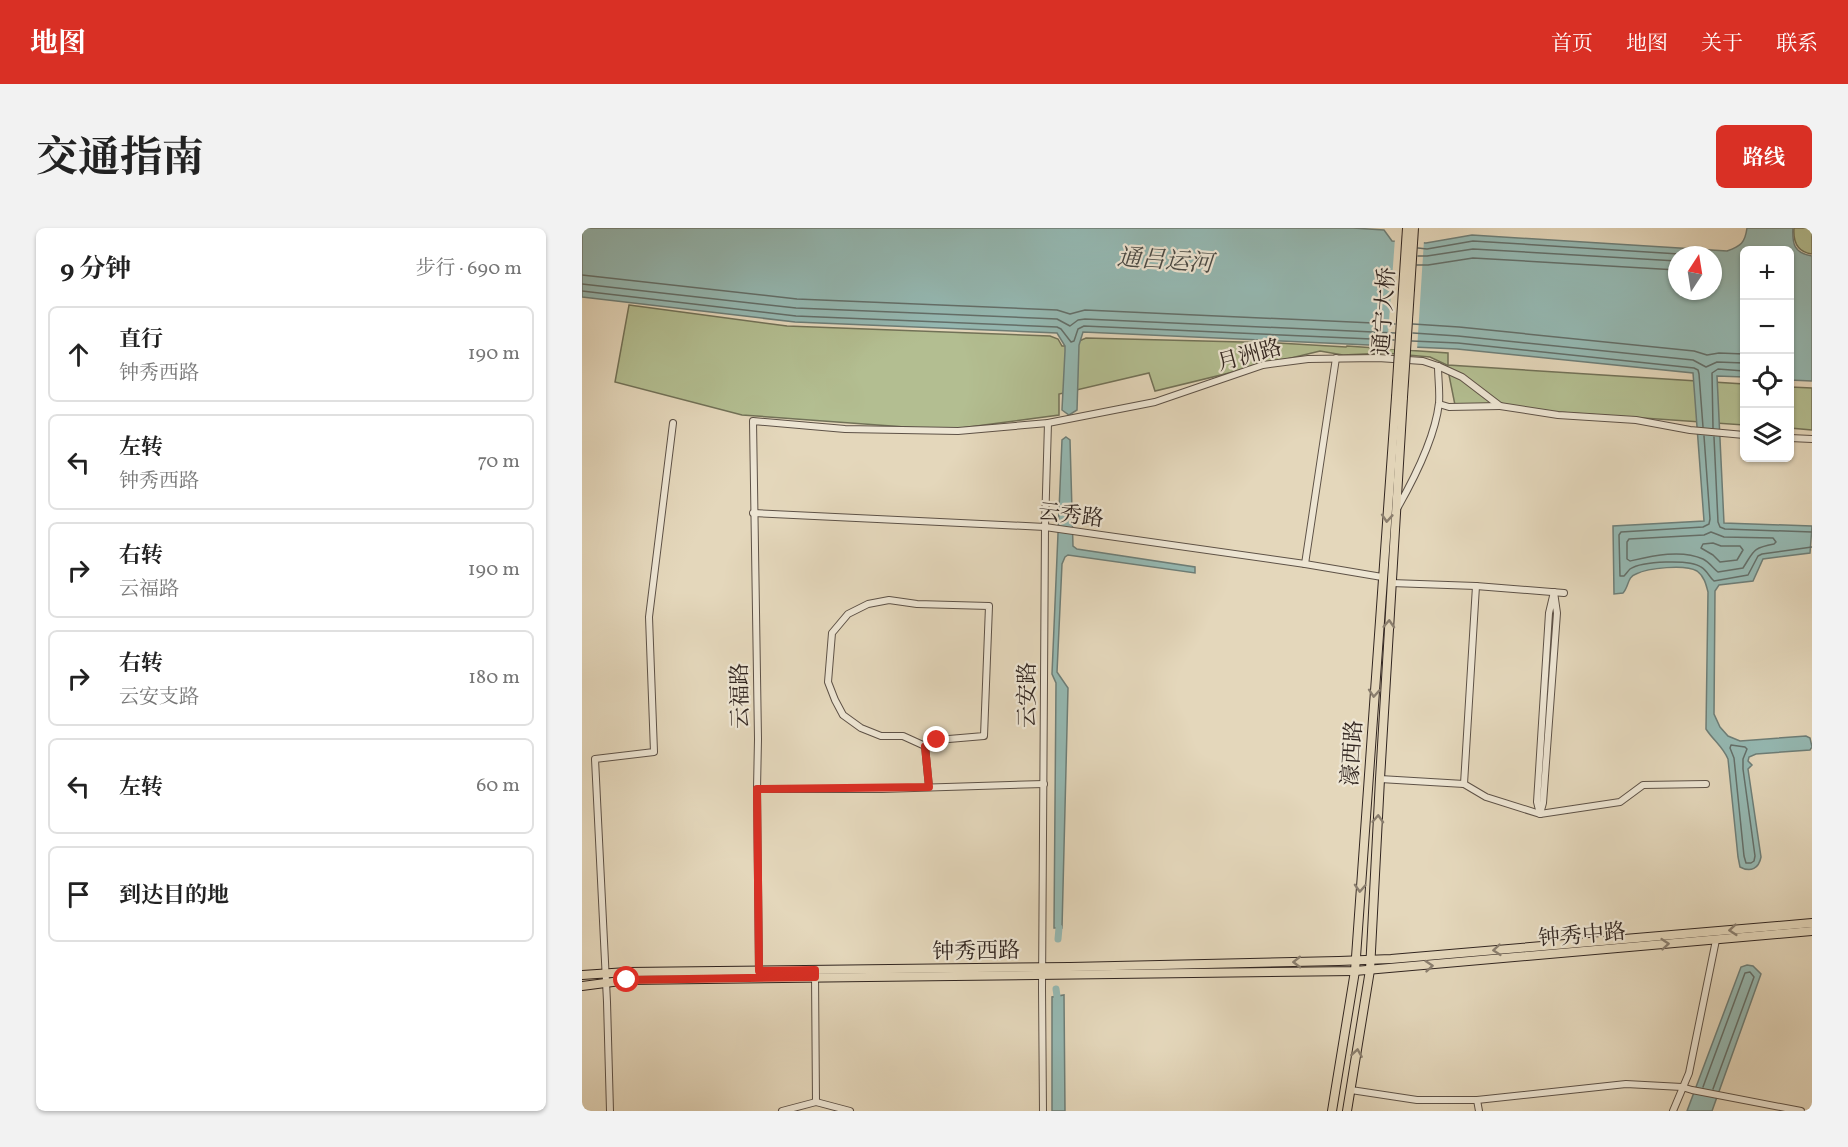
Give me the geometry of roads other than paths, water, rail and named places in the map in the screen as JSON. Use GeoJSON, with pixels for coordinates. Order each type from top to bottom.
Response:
{"type":"FeatureCollection","features":[{"type":"Feature","properties":{"kind":"main road","name":"通宁大桥"},"geometry":{"type":"LineString","coordinates":[[1400,397],[1407,228]]}},
{"type":"Feature","properties":{"kind":"main road","name":"通宁大桥"},"geometry":{"type":"LineString","coordinates":[[1400,397],[1414,228]]}},
{"type":"Feature","properties":{"kind":"main road","name":"濠西路"},"geometry":{"type":"LineString","coordinates":[[1347,1111],[1370,970],[1396,510],[1400,397]]}},
{"type":"Feature","properties":{"kind":"main road","name":"濠西路"},"geometry":{"type":"LineString","coordinates":[[1332,1111],[1355,971],[1382,577],[1400,397]]}},
{"type":"Feature","properties":{"kind":"main road","name":"钟秀中路"},"geometry":{"type":"LineString","coordinates":[[1370,960],[1812,923]]}},
{"type":"Feature","properties":{"kind":"main road","name":"钟秀中路"},"geometry":{"type":"LineString","coordinates":[[1355,971],[1812,931]]}},
{"type":"Feature","properties":{"kind":"main road","name":"钟秀西路"},"geometry":{"type":"LineString","coordinates":[[1043,971],[1370,960]]}},
{"type":"Feature","properties":{"kind":"main road","name":"钟秀西路"},"geometry":{"type":"LineString","coordinates":[[582,986],[605,978],[759,971],[815,974]]}},
{"type":"Feature","properties":{"kind":"main road","name":"钟秀西路"},"geometry":{"type":"LineString","coordinates":[[582,975],[627,980],[815,974],[1043,971],[1355,971]]}},
{"type":"Feature","properties":{"kind":"street"},"geometry":{"type":"LineString","coordinates":[[1305,564],[1336,358]]}},
{"type":"Feature","properties":{"kind":"street","name":"月洲路"},"geometry":{"type":"LineString","coordinates":[[753,422],[845,429],[957,431],[1048,423],[1155,402],[1263,365],[1308,359],[1378,358],[1424,361],[1438,366],[1462,377],[1500,406],[1558,415],[1636,420],[1690,430],[1740,435]]}},
{"type":"Feature","properties":{"kind":"street"},"geometry":{"type":"LineString","coordinates":[[1396,510],[1410,486],[1430,440],[1439,404],[1438,366]]}},
{"type":"Feature","properties":{"kind":"street"},"geometry":{"type":"LineString","coordinates":[[1439,404],[1449,407],[1500,406]]}},
{"type":"Feature","properties":{"kind":"street","name":"云福路"},"geometry":{"type":"LineString","coordinates":[[753,422],[759,971]]}},
{"type":"Feature","properties":{"kind":"street"},"geometry":{"type":"LineString","coordinates":[[610,1111],[595,759],[654,752],[649,617],[673,423]]}},
{"type":"Feature","properties":{"kind":"street","name":"云安路"},"geometry":{"type":"LineString","coordinates":[[1043,1111],[1045,527],[1048,423]]}},
{"type":"Feature","properties":{"kind":"street"},"geometry":{"type":"LineString","coordinates":[[1794,438],[1812,439]]}},
{"type":"Feature","properties":{"kind":"street","name":"云秀路"},"geometry":{"type":"LineString","coordinates":[[753,513],[1045,527],[1382,577]]}},
{"type":"Feature","properties":{"kind":"street"},"geometry":{"type":"LineString","coordinates":[[1391,583],[1476,586],[1564,593]]}},
{"type":"Feature","properties":{"kind":"street"},"geometry":{"type":"LineString","coordinates":[[1464,784],[1476,586]]}},
{"type":"Feature","properties":{"kind":"street"},"geometry":{"type":"LineString","coordinates":[[1540,814],[1543,803],[1557,613],[1554,592]]}},
{"type":"Feature","properties":{"kind":"street"},"geometry":{"type":"LineString","coordinates":[[888,600],[917,604],[989,606],[984,736],[937,740],[925,746],[903,736],[881,736],[861,729],[843,715],[828,682],[832,633],[848,614],[868,604],[888,600]]}},
{"type":"Feature","properties":{"kind":"street"},"geometry":{"type":"LineString","coordinates":[[925,746],[929,787]]}},
{"type":"Feature","properties":{"kind":"street"},"geometry":{"type":"LineString","coordinates":[[1380,779],[1464,784],[1486,797],[1540,814],[1620,802],[1643,785],[1706,784]]}},
{"type":"Feature","properties":{"kind":"street"},"geometry":{"type":"LineString","coordinates":[[757,789],[1044,784]]}},
{"type":"Feature","properties":{"kind":"street"},"geometry":{"type":"LineString","coordinates":[[1673,1111],[1689,1073],[1716,940]]}},
{"type":"Feature","properties":{"kind":"street"},"geometry":{"type":"LineString","coordinates":[[815,974],[816,1102]]}},
{"type":"Feature","properties":{"kind":"street"},"geometry":{"type":"LineString","coordinates":[[1351,1090],[1417,1100],[1477,1100],[1626,1084],[1682,1087],[1801,1111]]}},
{"type":"Feature","properties":{"kind":"street"},"geometry":{"type":"LineString","coordinates":[[1477,1100],[1479,1111]]}},
{"type":"Feature","properties":{"kind":"street"},"geometry":{"type":"LineString","coordinates":[[782,1111],[816,1102],[850,1111]]}},
{"type":"Feature","properties":{"kind":"water","name":"通吕运河"},"geometry":{"type":"Polygon","coordinates":[[[582,228],[1353,228],[1384,230],[1392,241],[1426,243],[1472,235],[1668,247],[1668,300],[1722,300],[1722,251],[1727,251],[1742,243],[1747,228],[1793,228],[1795,247],[1801,253],[1812,256],[1812,381],[1794,380],[1794,246],[1740,246],[1740,377],[1717,376],[1724,523],[1812,526],[1810,553],[1763,559],[1753,581],[1719,585],[1715,591],[1714,714],[1720,727],[1728,736],[1740,741],[1806,736],[1810,738],[1812,747],[1810,750],[1756,754],[1749,757],[1748,761],[1752,765],[1748,769],[1761,857],[1758,864],[1748,870],[1740,867],[1728,759],[1706,729],[1708,592],[1704,580],[1697,571],[1691,569],[1676,567],[1657,569],[1633,575],[1623,593],[1614,594],[1613,526],[1704,521],[1693,373],[1457,349],[1083,332],[1079,345],[1077,410],[1069,415],[1062,410],[1065,346],[1057,333],[795,322],[582,297],[582,228]]]}},
{"type":"Feature","properties":{"kind":"water"},"geometry":{"type":"Polygon","coordinates":[[[1066,437],[1070,440],[1073,546],[1077,549],[1195,567],[1195,573],[1068,555],[1062,564],[1057,672],[1068,688],[1062,928],[1054,928],[1056,683],[1052,674],[1062,440],[1066,437]]]}},
{"type":"Feature","properties":{"kind":"water"},"geometry":{"type":"Polygon","coordinates":[[[1753,966],[1761,974],[1712,1111],[1687,1111],[1741,967],[1753,966]]]}},
{"type":"Feature","properties":{"kind":"water"},"geometry":{"type":"Polygon","coordinates":[[[1064,995],[1065,1111],[1052,1111],[1052,997],[1064,995]]]}},
{"type":"Feature","properties":{"kind":"waterway"},"geometry":{"type":"LineString","coordinates":[[1058,939],[1059,928]]}},
{"type":"Feature","properties":{"kind":"waterway"},"geometry":{"type":"LineString","coordinates":[[1056,989],[1057,996]]}}]}
